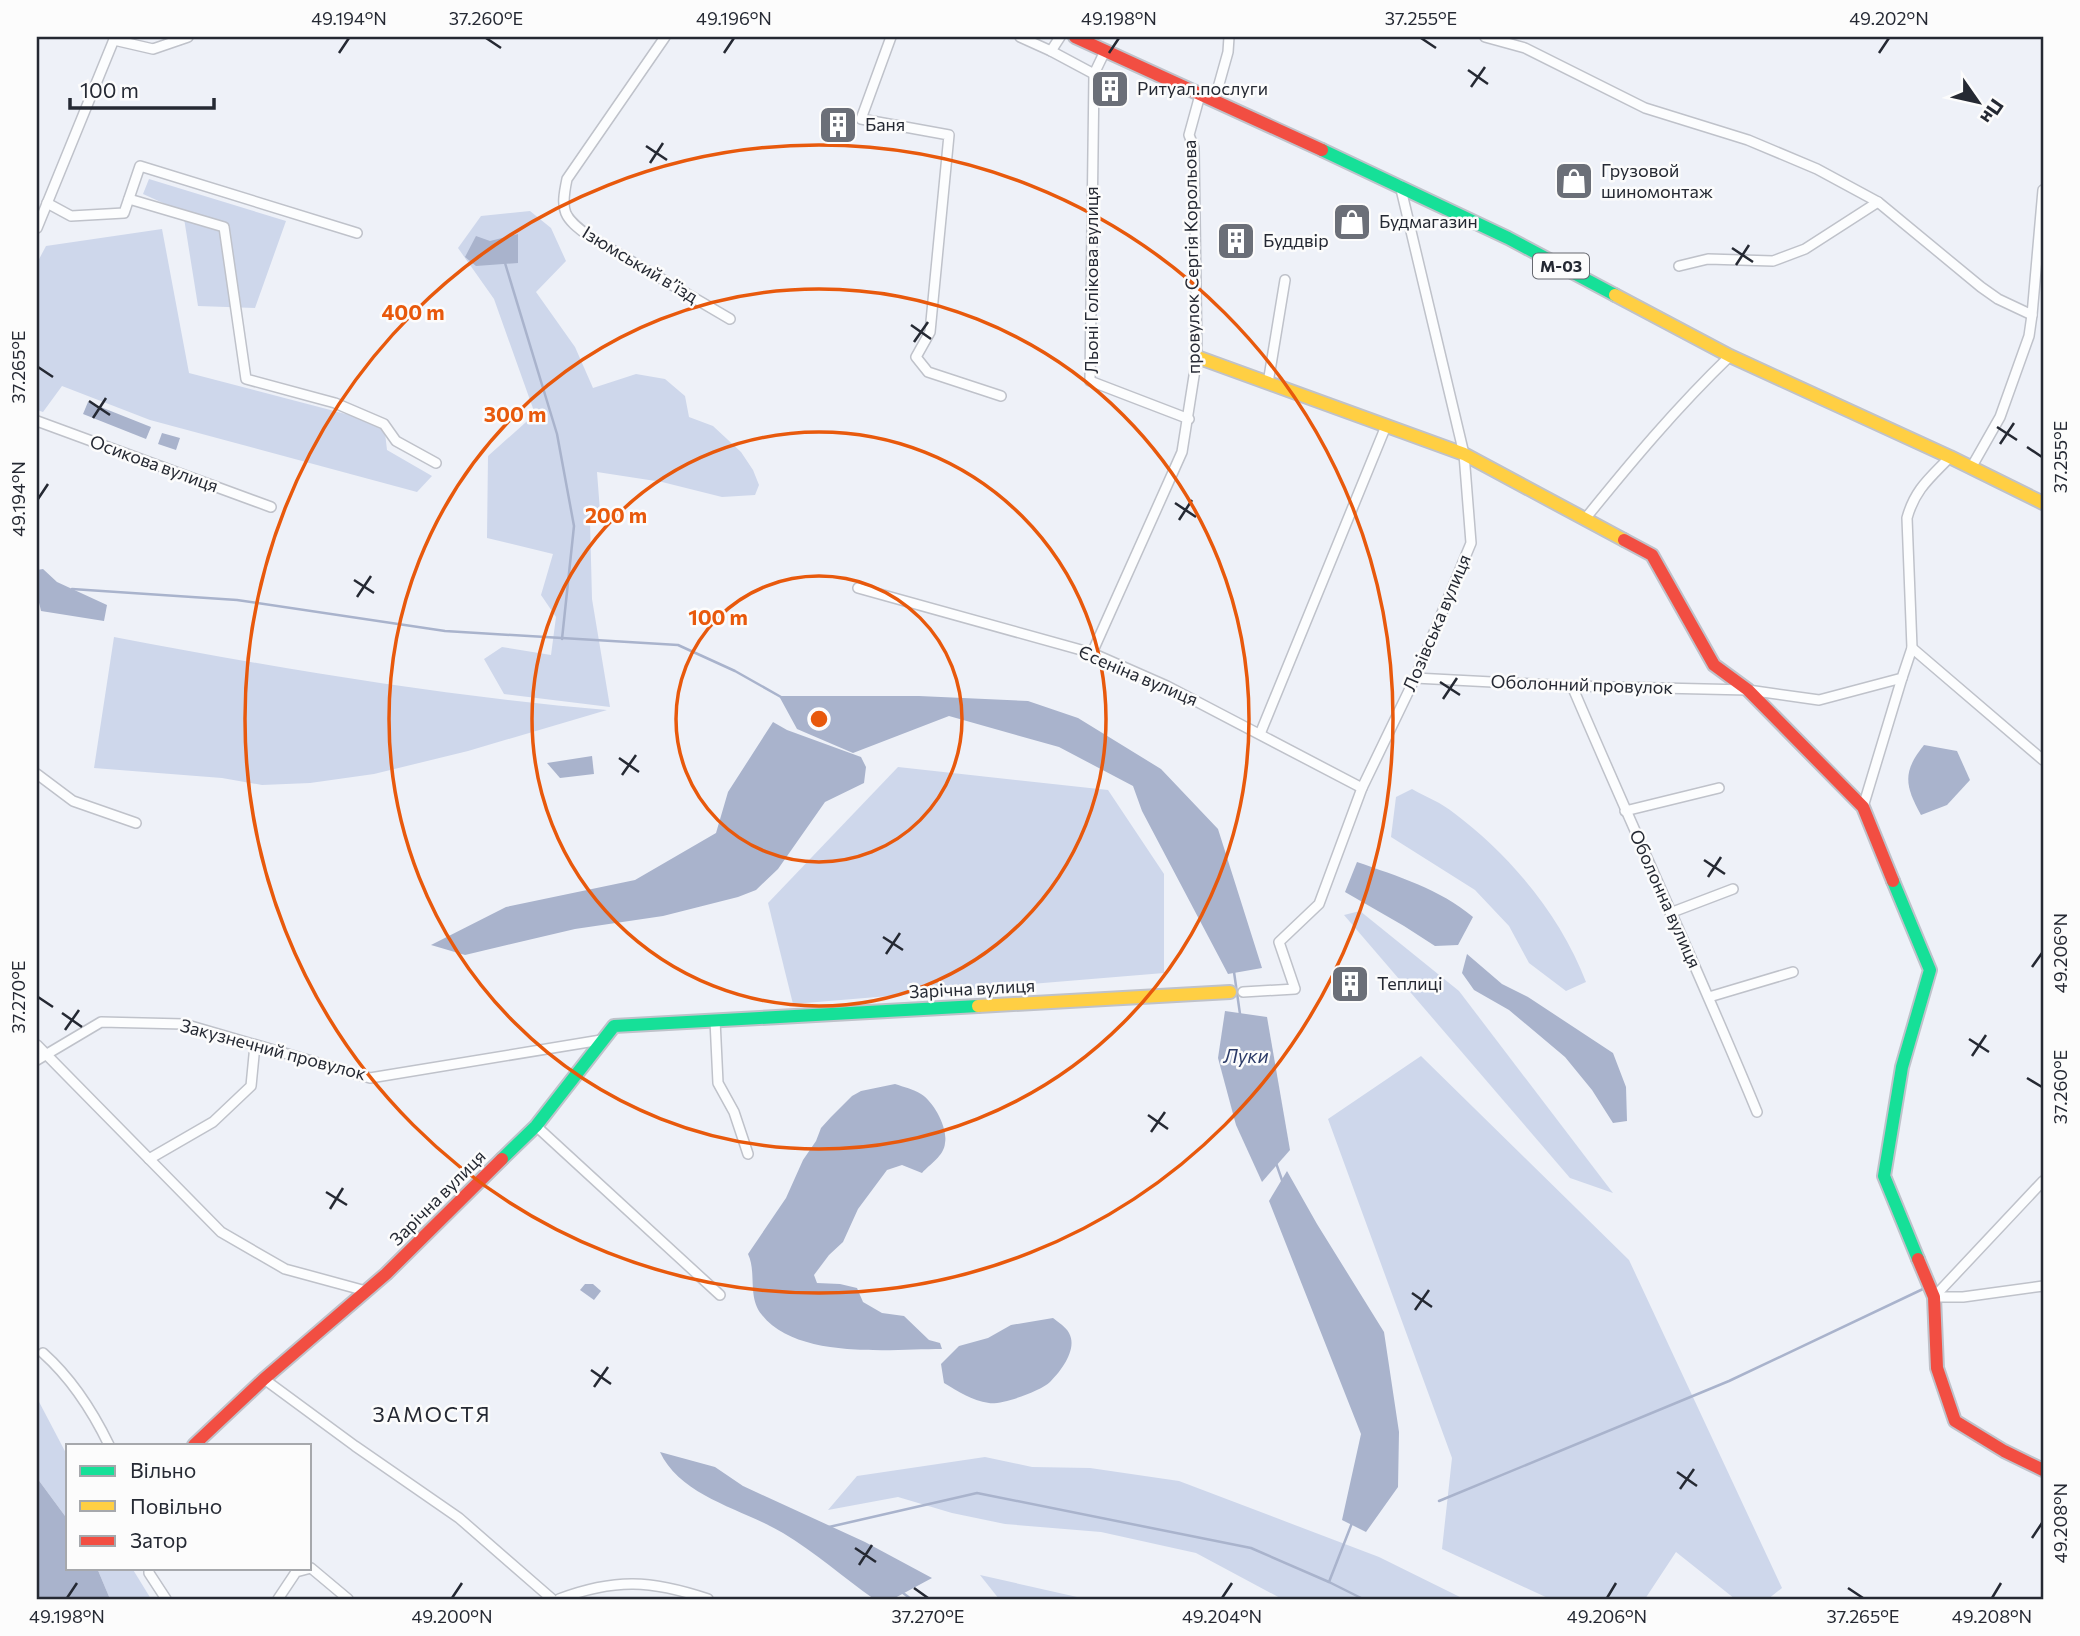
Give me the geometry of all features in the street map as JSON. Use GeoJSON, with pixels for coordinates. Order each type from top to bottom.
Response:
{"type":"FeatureCollection","features":[{"type":"Feature","properties":{"kind":"main road","name":"М-03"},"geometry":{"type":"LineString","coordinates":[[1074,37],[1400,185],[1730,356],[1950,457],[2043,503]]}},
{"type":"Feature","properties":{"kind":"main road"},"geometry":{"type":"LineString","coordinates":[[1197,357],[1464,454],[1652,555],[1714,665],[1748,690],[1863,807],[1930,970],[1902,1067],[1884,1176],[1934,1297],[1937,1368],[1955,1421],[2004,1451],[2043,1470]]}},
{"type":"Feature","properties":{"kind":"main road","name":"Зарічна вулиця"},"geometry":{"type":"LineString","coordinates":[[195,1444],[264,1379],[366,1291],[536,1126],[614,1026],[1237,992]]}},
{"type":"Feature","properties":{"kind":"street"},"geometry":{"type":"LineString","coordinates":[[37,228],[115,39],[153,49],[188,37]]}},
{"type":"Feature","properties":{"kind":"street","name":"Ізюмський в’їзд"},"geometry":{"type":"LineString","coordinates":[[665,37],[567,179],[562,201],[570,222],[590,237],[730,319]]}},
{"type":"Feature","properties":{"kind":"street"},"geometry":{"type":"LineString","coordinates":[[891,37],[861,119],[949,135],[930,332],[916,358],[928,372],[1001,396]]}},
{"type":"Feature","properties":{"kind":"street"},"geometry":{"type":"LineString","coordinates":[[1020,37],[1094,74]]}},
{"type":"Feature","properties":{"kind":"street"},"geometry":{"type":"LineString","coordinates":[[1051,51],[1060,37]]}},
{"type":"Feature","properties":{"kind":"street"},"geometry":{"type":"LineString","coordinates":[[1214,102],[1230,37]]}},
{"type":"Feature","properties":{"kind":"street"},"geometry":{"type":"LineString","coordinates":[[1485,37],[1525,48],[1645,108],[1748,140],[1817,169],[1878,202],[1998,299],[2032,315]]}},
{"type":"Feature","properties":{"kind":"street","name":"Льоні Голікова вулиця"},"geometry":{"type":"LineString","coordinates":[[1105,51],[1094,74],[1090,381],[1189,419]]}},
{"type":"Feature","properties":{"kind":"street","name":"провулок Сергія Корольова"},"geometry":{"type":"LineString","coordinates":[[1091,653],[1182,452],[1189,419],[1197,357],[1194,148],[1189,135],[1200,95]]}},
{"type":"Feature","properties":{"kind":"street"},"geometry":{"type":"LineString","coordinates":[[47,204],[71,216],[124,213],[140,166],[357,233]]}},
{"type":"Feature","properties":{"kind":"street","name":"Лозівська вулиця"},"geometry":{"type":"LineString","coordinates":[[1295,989],[1279,942],[1319,904],[1362,788],[1415,678],[1471,543],[1464,454],[1400,185]]}},
{"type":"Feature","properties":{"kind":"street"},"geometry":{"type":"LineString","coordinates":[[1971,468],[2000,417],[2028,336],[2040,275],[2043,190]]}},
{"type":"Feature","properties":{"kind":"street"},"geometry":{"type":"LineString","coordinates":[[129,200],[224,227],[246,379],[335,403],[384,424],[396,441],[436,463]]}},
{"type":"Feature","properties":{"kind":"street"},"geometry":{"type":"LineString","coordinates":[[1679,266],[1708,259],[1773,261],[1805,249],[1878,202]]}},
{"type":"Feature","properties":{"kind":"street"},"geometry":{"type":"LineString","coordinates":[[1268,383],[1285,280]]}},
{"type":"Feature","properties":{"kind":"street"},"geometry":{"type":"LineString","coordinates":[[1585,519],[1688,397],[1730,356]]}},
{"type":"Feature","properties":{"kind":"street","name":"Осикова вулиця"},"geometry":{"type":"LineString","coordinates":[[37,421],[271,507]]}},
{"type":"Feature","properties":{"kind":"street"},"geometry":{"type":"LineString","coordinates":[[1260,734],[1386,426]]}},
{"type":"Feature","properties":{"kind":"street"},"geometry":{"type":"LineString","coordinates":[[1863,807],[1912,648],[1907,518],[1912,500],[1923,484],[1950,457]]}},
{"type":"Feature","properties":{"kind":"street","name":"Єсеніна вулиця"},"geometry":{"type":"LineString","coordinates":[[858,588],[1091,653],[1167,686],[1362,788]]}},
{"type":"Feature","properties":{"kind":"street"},"geometry":{"type":"LineString","coordinates":[[1912,648],[2043,760]]}},
{"type":"Feature","properties":{"kind":"street","name":"Оболонний провулок"},"geometry":{"type":"LineString","coordinates":[[1415,678],[1572,686],[1748,690],[1819,700],[1902,678]]}},
{"type":"Feature","properties":{"kind":"street","name":"Оболонна вулиця"},"geometry":{"type":"LineString","coordinates":[[1572,686],[1757,1112]]}},
{"type":"Feature","properties":{"kind":"street"},"geometry":{"type":"LineString","coordinates":[[37,774],[73,802],[136,823]]}},
{"type":"Feature","properties":{"kind":"street"},"geometry":{"type":"LineString","coordinates":[[1625,811],[1719,788]]}},
{"type":"Feature","properties":{"kind":"street"},"geometry":{"type":"LineString","coordinates":[[1670,913],[1733,889]]}},
{"type":"Feature","properties":{"kind":"street"},"geometry":{"type":"LineString","coordinates":[[1709,997],[1793,972]]}},
{"type":"Feature","properties":{"kind":"street","name":"Зарічна вулиця"},"geometry":{"type":"LineString","coordinates":[[1237,992],[1295,989]]}},
{"type":"Feature","properties":{"kind":"street"},"geometry":{"type":"LineString","coordinates":[[715,1020],[718,1083],[734,1112],[748,1154]]}},
{"type":"Feature","properties":{"kind":"street","name":"Закузнечний провулок"},"geometry":{"type":"LineString","coordinates":[[37,1060],[101,1022],[184,1024],[370,1078],[601,1040]]}},
{"type":"Feature","properties":{"kind":"street"},"geometry":{"type":"LineString","coordinates":[[37,1045],[221,1232],[285,1269],[366,1291]]}},
{"type":"Feature","properties":{"kind":"street"},"geometry":{"type":"LineString","coordinates":[[149,1159],[214,1122],[251,1086],[255,1045]]}},
{"type":"Feature","properties":{"kind":"street"},"geometry":{"type":"LineString","coordinates":[[536,1126],[720,1295]]}},
{"type":"Feature","properties":{"kind":"street"},"geometry":{"type":"LineString","coordinates":[[1934,1297],[2043,1181]]}},
{"type":"Feature","properties":{"kind":"street"},"geometry":{"type":"LineString","coordinates":[[1934,1297],[1963,1297],[2043,1286]]}},
{"type":"Feature","properties":{"kind":"street"},"geometry":{"type":"LineString","coordinates":[[43,1353],[61,1369],[108,1444]]}},
{"type":"Feature","properties":{"kind":"street"},"geometry":{"type":"LineString","coordinates":[[264,1379],[459,1518],[552,1599]]}},
{"type":"Feature","properties":{"kind":"street"},"geometry":{"type":"LineString","coordinates":[[149,1570],[166,1599]]}},
{"type":"Feature","properties":{"kind":"street"},"geometry":{"type":"LineString","coordinates":[[278,1599],[296,1572],[306,1570]]}},
{"type":"Feature","properties":{"kind":"street"},"geometry":{"type":"LineString","coordinates":[[312,1570],[348,1599]]}},
{"type":"Feature","properties":{"kind":"street"},"geometry":{"type":"LineString","coordinates":[[559,1599],[587,1589],[614,1584],[654,1584],[708,1599]]}},
{"type":"Feature","properties":{"kind":"shaded area"},"geometry":{"type":"Polygon","coordinates":[[[149,179],[286,221],[255,308],[198,306],[183,212],[143,194],[149,179]]]}},
{"type":"Feature","properties":{"kind":"shaded area"},"geometry":{"type":"Polygon","coordinates":[[[530,211],[551,228],[566,261],[536,292],[575,347],[593,388],[636,374],[665,379],[685,396],[689,417],[713,426],[741,452],[759,485],[755,495],[722,497],[662,482],[597,472],[600,511],[590,521],[592,599],[610,707],[504,694],[484,659],[502,647],[551,655],[556,617],[541,595],[553,554],[487,538],[488,456],[535,414],[494,299],[458,248],[481,216],[530,211]]]}},
{"type":"Feature","properties":{"kind":"shaded area"},"geometry":{"type":"Polygon","coordinates":[[[162,229],[189,373],[384,424],[387,450],[432,476],[417,492],[150,420],[62,386],[43,412],[37,410],[37,263],[46,246],[162,229]]]}},
{"type":"Feature","properties":{"kind":"shaded area"},"geometry":{"type":"Polygon","coordinates":[[[114,637],[360,680],[607,710],[468,751],[374,774],[310,783],[262,785],[222,778],[94,768],[114,637]]]}},
{"type":"Feature","properties":{"kind":"shaded area"},"geometry":{"type":"Polygon","coordinates":[[[898,767],[1108,790],[1164,874],[1164,973],[793,1004],[768,903],[898,767]]]}},
{"type":"Feature","properties":{"kind":"shaded area"},"geometry":{"type":"Polygon","coordinates":[[[1412,789],[1454,813],[1514,868],[1532,888],[1563,934],[1586,982],[1566,991],[1529,963],[1509,926],[1475,890],[1391,837],[1396,797],[1412,789]]]}},
{"type":"Feature","properties":{"kind":"shaded area"},"geometry":{"type":"Polygon","coordinates":[[[1360,911],[1459,991],[1613,1193],[1570,1178],[1344,915],[1360,911]]]}},
{"type":"Feature","properties":{"kind":"shaded area"},"geometry":{"type":"Polygon","coordinates":[[[1421,1056],[1629,1260],[1782,1588],[1768,1599],[1735,1599],[1676,1552],[1645,1599],[1550,1599],[1442,1549],[1452,1458],[1328,1119],[1421,1056]]]}},
{"type":"Feature","properties":{"kind":"shaded area"},"geometry":{"type":"Polygon","coordinates":[[[37,1398],[66,1453],[66,1517],[37,1478],[37,1398]]]}},
{"type":"Feature","properties":{"kind":"shaded area"},"geometry":{"type":"Polygon","coordinates":[[[985,1457],[1032,1467],[1090,1468],[1179,1481],[1379,1557],[1464,1599],[1282,1599],[1196,1553],[1101,1532],[1005,1524],[952,1513],[898,1497],[828,1510],[857,1476],[985,1457]]]}},
{"type":"Feature","properties":{"kind":"shaded area"},"geometry":{"type":"Polygon","coordinates":[[[98,1570],[133,1570],[151,1599],[110,1599],[98,1570]]]}},
{"type":"Feature","properties":{"kind":"shaded area"},"geometry":{"type":"Polygon","coordinates":[[[980,1575],[1086,1599],[999,1599],[980,1575]]]}},
{"type":"Feature","properties":{"kind":"water"},"geometry":{"type":"Polygon","coordinates":[[[518,234],[518,263],[476,266],[465,257],[476,236],[490,241],[518,234]]]}},
{"type":"Feature","properties":{"kind":"water"},"geometry":{"type":"Polygon","coordinates":[[[88,402],[151,427],[146,439],[83,414],[88,402]]]}},
{"type":"Feature","properties":{"kind":"water"},"geometry":{"type":"Polygon","coordinates":[[[162,433],[180,438],[176,450],[158,444],[162,433]]]}},
{"type":"Feature","properties":{"kind":"water"},"geometry":{"type":"Polygon","coordinates":[[[43,569],[57,582],[107,605],[104,621],[41,611],[37,594],[37,570],[43,569]]]}},
{"type":"Feature","properties":{"kind":"water"},"geometry":{"type":"Polygon","coordinates":[[[779,696],[919,696],[1028,701],[1078,718],[1161,769],[1218,829],[1262,968],[1228,974],[1142,811],[1133,786],[1059,747],[949,716],[853,753],[797,729],[779,696]]]}},
{"type":"Feature","properties":{"kind":"water"},"geometry":{"type":"Polygon","coordinates":[[[773,722],[787,730],[861,757],[866,767],[864,783],[825,802],[778,869],[756,890],[663,916],[575,929],[465,955],[431,945],[506,907],[635,880],[716,833],[728,792],[773,722]]]}},
{"type":"Feature","properties":{"kind":"water"},"geometry":{"type":"Polygon","coordinates":[[[1924,745],[1957,751],[1970,780],[1947,805],[1921,815],[1908,779],[1912,763],[1924,745]]]}},
{"type":"Feature","properties":{"kind":"water"},"geometry":{"type":"Polygon","coordinates":[[[592,756],[594,774],[560,778],[547,763],[592,756]]]}},
{"type":"Feature","properties":{"kind":"water"},"geometry":{"type":"Polygon","coordinates":[[[1357,862],[1432,891],[1473,917],[1458,945],[1435,946],[1345,892],[1357,862]]]}},
{"type":"Feature","properties":{"kind":"water"},"geometry":{"type":"Polygon","coordinates":[[[1467,954],[1502,984],[1528,997],[1613,1053],[1626,1087],[1627,1121],[1613,1123],[1592,1090],[1565,1057],[1509,1010],[1474,990],[1462,973],[1467,954]]]}},
{"type":"Feature","properties":{"kind":"water","name":"Луки"},"geometry":{"type":"Polygon","coordinates":[[[1225,1011],[1267,1017],[1290,1150],[1262,1182],[1236,1125],[1218,1058],[1225,1011]]]}},
{"type":"Feature","properties":{"kind":"water"},"geometry":{"type":"Polygon","coordinates":[[[895,1084],[918,1092],[931,1103],[944,1130],[944,1148],[922,1173],[902,1165],[887,1170],[858,1209],[843,1242],[814,1275],[817,1283],[857,1288],[863,1302],[882,1313],[904,1316],[929,1340],[940,1343],[942,1349],[846,1349],[821,1346],[798,1339],[778,1329],[757,1308],[748,1254],[786,1198],[821,1128],[852,1096],[861,1091],[895,1084]]]}},
{"type":"Feature","properties":{"kind":"water"},"geometry":{"type":"Polygon","coordinates":[[[1287,1171],[1384,1332],[1399,1432],[1398,1487],[1366,1532],[1342,1520],[1361,1434],[1269,1201],[1287,1171]]]}},
{"type":"Feature","properties":{"kind":"water"},"geometry":{"type":"Polygon","coordinates":[[[585,1284],[593,1284],[601,1291],[594,1300],[580,1290],[585,1284]]]}},
{"type":"Feature","properties":{"kind":"water"},"geometry":{"type":"Polygon","coordinates":[[[1053,1318],[1068,1331],[1071,1346],[1063,1366],[1045,1386],[1012,1400],[989,1403],[971,1398],[944,1383],[941,1364],[959,1346],[988,1338],[1011,1325],[1053,1318]]]}},
{"type":"Feature","properties":{"kind":"water"},"geometry":{"type":"Polygon","coordinates":[[[660,1452],[715,1467],[743,1486],[865,1542],[932,1578],[893,1599],[874,1599],[783,1533],[698,1491],[682,1480],[660,1452]]]}},
{"type":"Feature","properties":{"kind":"water"},"geometry":{"type":"Polygon","coordinates":[[[37,1478],[66,1517],[66,1570],[98,1570],[110,1599],[37,1599],[37,1478]]]}},
{"type":"Feature","properties":{"kind":"waterway"},"geometry":{"type":"LineString","coordinates":[[505,263],[557,434],[574,526],[562,639]]}},
{"type":"Feature","properties":{"kind":"waterway"},"geometry":{"type":"LineString","coordinates":[[72,589],[237,600],[445,631],[678,645],[735,671],[781,697]]}},
{"type":"Feature","properties":{"kind":"waterway"},"geometry":{"type":"LineString","coordinates":[[1234,972],[1240,1014]]}},
{"type":"Feature","properties":{"kind":"waterway"},"geometry":{"type":"LineString","coordinates":[[1276,1163],[1283,1183]]}},
{"type":"Feature","properties":{"kind":"waterway"},"geometry":{"type":"LineString","coordinates":[[1439,1501],[1729,1381],[1923,1289]]}},
{"type":"Feature","properties":{"kind":"waterway"},"geometry":{"type":"LineString","coordinates":[[829,1527],[977,1493],[1251,1548],[1329,1582]]}},
{"type":"Feature","properties":{"kind":"waterway"},"geometry":{"type":"LineString","coordinates":[[1352,1523],[1329,1582],[1363,1599]]}},
{"type":"Feature","properties":{"kind":"waterway"},"geometry":{"type":"LineString","coordinates":[[903,1593],[911,1599]]}},
{"type":"Feature","properties":{"kind":"traffic: fast"},"geometry":{"type":"LineString","coordinates":[[1322,150],[1508,238],[1615,295]]}},
{"type":"Feature","properties":{"kind":"traffic: fast"},"geometry":{"type":"LineString","coordinates":[[1893,881],[1930,970],[1902,1067],[1884,1176],[1918,1259]]}},
{"type":"Feature","properties":{"kind":"traffic: fast"},"geometry":{"type":"LineString","coordinates":[[502,1159],[536,1126],[614,1026],[978,1006]]}},
{"type":"Feature","properties":{"kind":"traffic: slow"},"geometry":{"type":"LineString","coordinates":[[1615,295],[1730,356],[1950,457],[2043,503]]}},
{"type":"Feature","properties":{"kind":"traffic: slow"},"geometry":{"type":"LineString","coordinates":[[1197,357],[1464,454],[1624,540]]}},
{"type":"Feature","properties":{"kind":"traffic: slow"},"geometry":{"type":"LineString","coordinates":[[978,1006],[1230,992]]}},
{"type":"Feature","properties":{"kind":"traffic: jam"},"geometry":{"type":"LineString","coordinates":[[1075,37],[1322,150]]}},
{"type":"Feature","properties":{"kind":"traffic: jam"},"geometry":{"type":"LineString","coordinates":[[1624,540],[1652,555],[1714,665],[1748,690],[1863,807],[1893,881]]}},
{"type":"Feature","properties":{"kind":"traffic: jam"},"geometry":{"type":"LineString","coordinates":[[195,1444],[264,1379],[386,1274],[502,1159]]}},
{"type":"Feature","properties":{"kind":"traffic: jam"},"geometry":{"type":"LineString","coordinates":[[1918,1259],[1934,1297],[1937,1368],[1955,1421],[2004,1451],[2043,1470]]}},
{"type":"Feature","properties":{"kind":"place","name":"Ритуал.послуги"},"geometry":{"type":"Point","coordinates":[1110,89]}},
{"type":"Feature","properties":{"kind":"place","name":"Баня"},"geometry":{"type":"Point","coordinates":[838,125]}},
{"type":"Feature","properties":{"kind":"place","name":"Грузовой шиномонтаж"},"geometry":{"type":"Point","coordinates":[1574,181]}},
{"type":"Feature","properties":{"kind":"place","name":"Будмагазин"},"geometry":{"type":"Point","coordinates":[1352,222]}},
{"type":"Feature","properties":{"kind":"place","name":"Буддвір"},"geometry":{"type":"Point","coordinates":[1236,241]}},
{"type":"Feature","properties":{"kind":"place","name":"Теплиці"},"geometry":{"type":"Point","coordinates":[1350,984]}},
{"type":"Feature","properties":{"kind":"district","name":"ЗАМОСТЯ"},"geometry":{"type":"Point","coordinates":[432,1415]}}]}
